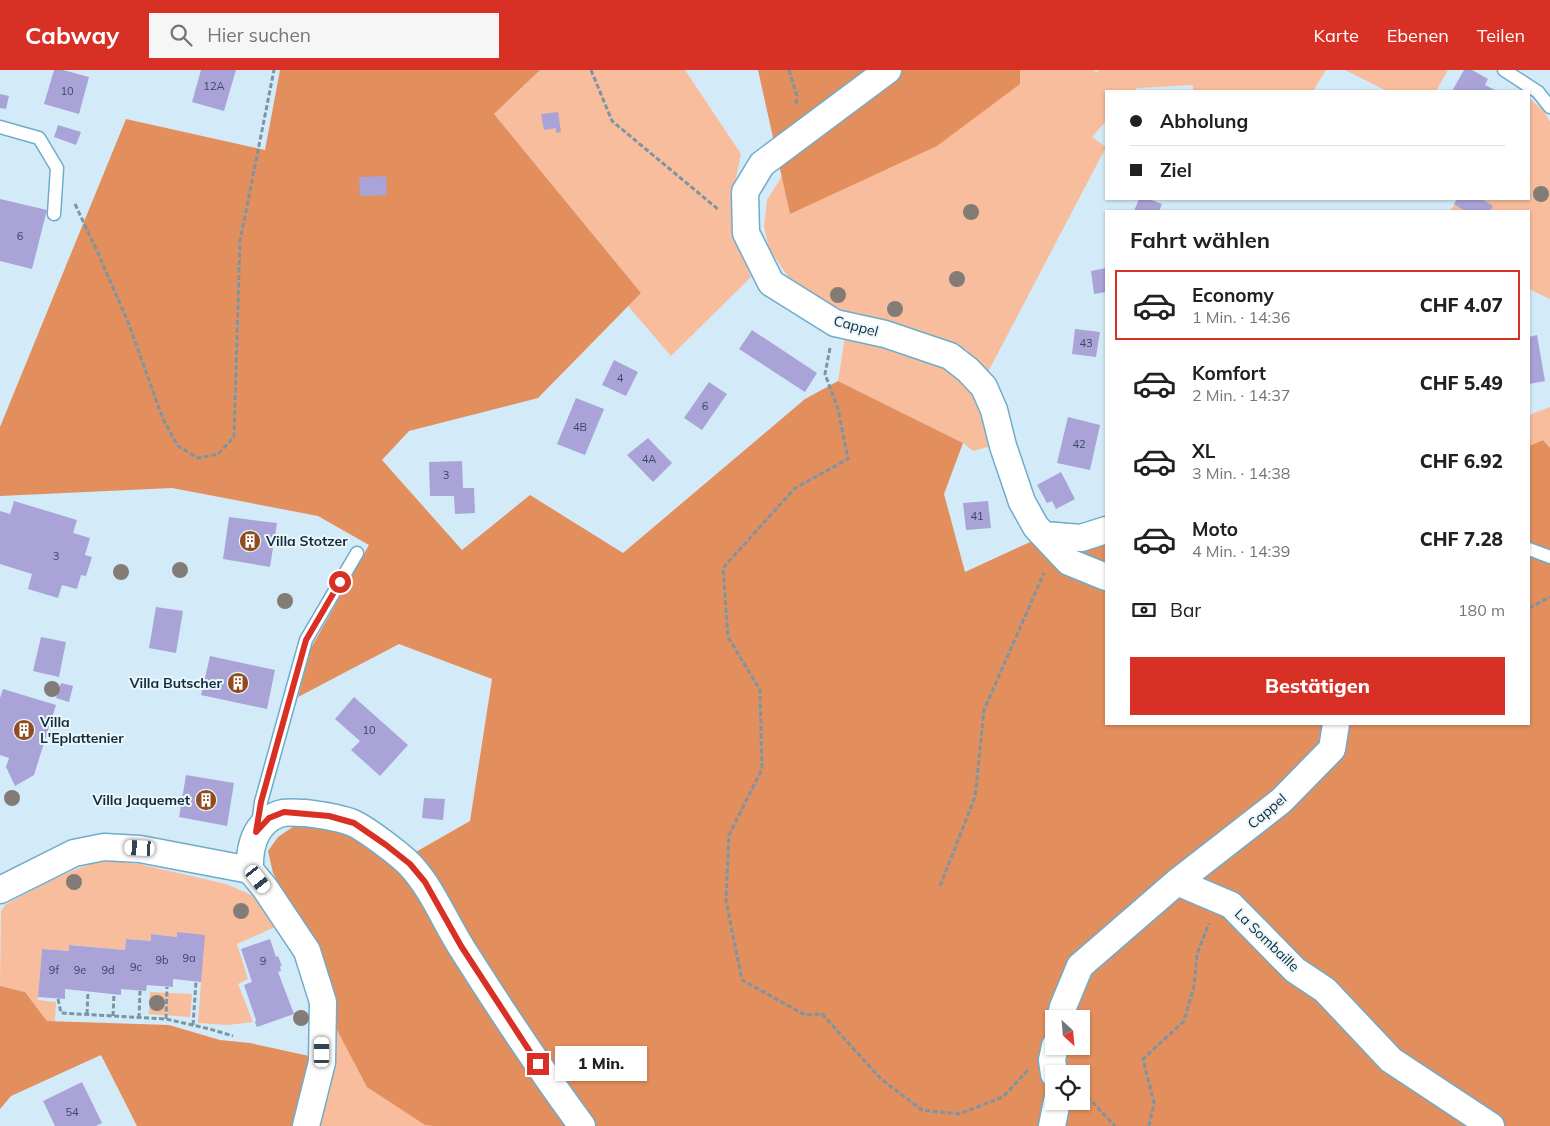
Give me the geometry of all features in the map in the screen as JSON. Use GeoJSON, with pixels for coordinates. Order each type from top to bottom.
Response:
{"type":"FeatureCollection","features":[{"type":"Feature","properties":{"kind":"street","name":"Cappel"},"geometry":{"type":"LineString","coordinates":[[888,70],[762,164],[745,192],[746,233],[771,283],[834,323],[885,334],[950,356],[968,370],[984,387],[994,410],[1003,446],[1022,502],[1036,526],[1069,562],[1105,577]]}},
{"type":"Feature","properties":{"kind":"street"},"geometry":{"type":"LineString","coordinates":[[1050,541],[1081,538],[1105,530]]}},
{"type":"Feature","properties":{"kind":"street","name":"Cappel"},"geometry":{"type":"LineString","coordinates":[[1177,882],[1282,801],[1332,748],[1336,725]]}},
{"type":"Feature","properties":{"kind":"street"},"geometry":{"type":"LineString","coordinates":[[250,870],[250,853],[256,832],[269,818],[284,812],[329,816],[354,823],[386,845],[410,864],[425,882],[461,946],[517,1036],[582,1126]]}},
{"type":"Feature","properties":{"kind":"street"},"geometry":{"type":"LineString","coordinates":[[0,890],[74,854],[104,847],[140,848],[250,870],[265,888],[307,951],[323,1002],[322,1062],[306,1126]]}},
{"type":"Feature","properties":{"kind":"street"},"geometry":{"type":"LineString","coordinates":[[1062,1010],[1080,966],[1177,882]]}},
{"type":"Feature","properties":{"kind":"street","name":"La Sombaille"},"geometry":{"type":"LineString","coordinates":[[1177,882],[1231,904],[1295,970],[1326,990],[1391,1060],[1491,1126]]}},
{"type":"Feature","properties":{"kind":"street"},"geometry":{"type":"LineString","coordinates":[[1052,1126],[1055,1110]]}},
{"type":"Feature","properties":{"kind":"lane"},"geometry":{"type":"LineString","coordinates":[[1504,70],[1538,92],[1550,107]]}},
{"type":"Feature","properties":{"kind":"lane"},"geometry":{"type":"LineString","coordinates":[[0,127],[39,138],[57,168],[54,214]]}},
{"type":"Feature","properties":{"kind":"lane"},"geometry":{"type":"LineString","coordinates":[[1530,549],[1550,557]]}},
{"type":"Feature","properties":{"kind":"lane"},"geometry":{"type":"LineString","coordinates":[[256,832],[261,802],[306,640],[357,553]]}},
{"type":"Feature","properties":{"kind":"path"},"geometry":{"type":"LineString","coordinates":[[57,168],[98,253],[128,322],[163,419],[178,446],[198,458],[218,454],[234,437],[240,241],[274,70]]}},
{"type":"Feature","properties":{"kind":"path"},"geometry":{"type":"LineString","coordinates":[[591,70],[612,121],[746,233]]}},
{"type":"Feature","properties":{"kind":"path"},"geometry":{"type":"LineString","coordinates":[[834,323],[825,374],[838,409],[848,459],[795,488],[723,568],[728,637],[760,690],[762,769],[729,835],[726,901],[742,980],[805,1015],[822,1014],[881,1079],[922,1110],[959,1114],[1003,1097],[1030,1068],[1053,1060]]}},
{"type":"Feature","properties":{"kind":"path"},"geometry":{"type":"LineString","coordinates":[[940,886],[974,797],[984,710],[1050,541]]}},
{"type":"Feature","properties":{"kind":"path"},"geometry":{"type":"LineString","coordinates":[[1530,607],[1550,597]]}},
{"type":"Feature","properties":{"kind":"path"},"geometry":{"type":"LineString","coordinates":[[1149,1126],[1154,1104],[1143,1059],[1184,1021],[1194,986],[1197,954],[1218,899]]}},
{"type":"Feature","properties":{"kind":"path"},"geometry":{"type":"LineString","coordinates":[[193,1025],[196,982]]}},
{"type":"Feature","properties":{"kind":"path"},"geometry":{"type":"LineString","coordinates":[[166,1019],[167,987]]}},
{"type":"Feature","properties":{"kind":"path"},"geometry":{"type":"LineString","coordinates":[[139,1018],[140,991]]}},
{"type":"Feature","properties":{"kind":"path"},"geometry":{"type":"LineString","coordinates":[[87,1014],[88,992]]}},
{"type":"Feature","properties":{"kind":"path"},"geometry":{"type":"LineString","coordinates":[[113,1016],[114,994]]}},
{"type":"Feature","properties":{"kind":"path"},"geometry":{"type":"LineString","coordinates":[[58,999],[61,1013],[166,1019],[233,1036]]}},
{"type":"Feature","properties":{"kind":"path"},"geometry":{"type":"LineString","coordinates":[[1090,1100],[1115,1126]]}},
{"type":"Feature","properties":{"kind":"shaded area"},"geometry":{"type":"Polygon","coordinates":[[[280,70],[540,70],[494,114],[641,293],[538,398],[409,431],[382,460],[462,550],[530,495],[623,553],[805,399],[838,381],[963,443],[944,494],[965,572],[1030,542],[1105,541],[1105,725],[1530,725],[1530,446],[1543,440],[1550,448],[1550,1126],[425,1125],[367,1087],[334,1024],[283,892],[273,873],[268,851],[278,837],[297,824],[330,827],[361,841],[393,865],[470,821],[492,679],[399,644],[298,697],[311,648],[369,545],[318,516],[172,488],[0,496],[0,427],[126,119],[265,150],[280,70]]]}},
{"type":"Feature","properties":{"kind":"shaded area"},"geometry":{"type":"Polygon","coordinates":[[[540,70],[685,70],[741,154],[731,202],[735,238],[751,277],[671,356],[628,306],[641,293],[494,114],[540,70]]]}},
{"type":"Feature","properties":{"kind":"shaded area"},"geometry":{"type":"Polygon","coordinates":[[[758,70],[1020,70],[1020,84],[937,146],[790,214],[758,70]]]}},
{"type":"Feature","properties":{"kind":"shaded area"},"geometry":{"type":"Polygon","coordinates":[[[1020,70],[1094,70],[1097,73],[1098,70],[1326,70],[1314,90],[1193,90],[1193,85],[1137,88],[1134,90],[1105,90],[1105,122],[1092,137],[1105,146],[1105,149],[987,374],[967,350],[936,337],[849,313],[817,298],[789,278],[769,249],[764,226],[767,200],[782,176],[790,214],[1020,84],[1020,70]]]}},
{"type":"Feature","properties":{"kind":"shaded area"},"geometry":{"type":"Polygon","coordinates":[[[1345,70],[1448,70],[1437,90],[1385,90],[1345,70]]]}},
{"type":"Feature","properties":{"kind":"shaded area"},"geometry":{"type":"Polygon","coordinates":[[[1530,99],[1544,111],[1550,122],[1550,299],[1530,289],[1530,210],[1451,210],[1457,200],[1530,200],[1530,99]]]}},
{"type":"Feature","properties":{"kind":"shaded area"},"geometry":{"type":"Polygon","coordinates":[[[845,337],[926,357],[952,368],[970,385],[995,445],[973,451],[963,443],[838,381],[845,337]]]}},
{"type":"Feature","properties":{"kind":"shaded area"},"geometry":{"type":"Polygon","coordinates":[[[1550,407],[1550,448],[1543,440],[1530,446],[1530,415],[1550,407]]]}},
{"type":"Feature","properties":{"kind":"shaded area"},"geometry":{"type":"Polygon","coordinates":[[[105,860],[139,864],[226,884],[254,896],[263,906],[275,927],[237,944],[248,979],[238,984],[253,1022],[228,1025],[198,1023],[201,982],[177,937],[151,934],[151,941],[126,939],[125,950],[70,945],[69,951],[42,949],[38,1000],[56,1002],[55,1021],[47,1021],[25,992],[0,986],[1,911],[5,905],[66,873],[105,860]]]}},
{"type":"Feature","properties":{"kind":"shaded area"},"geometry":{"type":"Polygon","coordinates":[[[0,986],[25,992],[47,1021],[169,1025],[220,1040],[250,1043],[314,1057],[300,1126],[137,1126],[101,1055],[11,1096],[0,1109],[0,986]]]}},
{"type":"Feature","properties":{"kind":"shaded area"},"geometry":{"type":"Polygon","coordinates":[[[150,992],[192,994],[190,1017],[149,1014],[150,992]]]}},
{"type":"Feature","properties":{"kind":"shaded area"},"geometry":{"type":"Polygon","coordinates":[[[334,1024],[425,1125],[433,1126],[318,1126],[334,1024]]]}},
{"type":"Feature","properties":{"kind":"building"},"geometry":{"type":"Polygon","coordinates":[[[54,70],[63,70],[89,77],[79,114],[44,104],[54,70]]]}},
{"type":"Feature","properties":{"kind":"building"},"geometry":{"type":"Polygon","coordinates":[[[201,70],[236,70],[224,111],[192,102],[201,70]]]}},
{"type":"Feature","properties":{"kind":"building"},"geometry":{"type":"Polygon","coordinates":[[[1464,70],[1472,70],[1488,79],[1485,85],[1495,90],[1453,90],[1464,70]]]}},
{"type":"Feature","properties":{"kind":"building"},"geometry":{"type":"Polygon","coordinates":[[[0,94],[9,96],[6,109],[0,108],[0,94]]]}},
{"type":"Feature","properties":{"kind":"building"},"geometry":{"type":"Polygon","coordinates":[[[558,112],[561,132],[556,133],[556,128],[544,130],[541,114],[558,112]]]}},
{"type":"Feature","properties":{"kind":"building"},"geometry":{"type":"Polygon","coordinates":[[[58,125],[81,132],[76,145],[54,137],[58,125]]]}},
{"type":"Feature","properties":{"kind":"building"},"geometry":{"type":"Polygon","coordinates":[[[386,176],[387,195],[360,196],[359,177],[386,176]]]}},
{"type":"Feature","properties":{"kind":"building"},"geometry":{"type":"Polygon","coordinates":[[[0,199],[47,210],[32,269],[0,261],[0,199]]]}},
{"type":"Feature","properties":{"kind":"building"},"geometry":{"type":"Polygon","coordinates":[[[1139,200],[1152,200],[1162,204],[1159,210],[1134,210],[1139,200]]]}},
{"type":"Feature","properties":{"kind":"building"},"geometry":{"type":"Polygon","coordinates":[[[1456,200],[1484,200],[1493,206],[1491,210],[1463,210],[1454,204],[1456,200]]]}},
{"type":"Feature","properties":{"kind":"building"},"geometry":{"type":"Polygon","coordinates":[[[1105,268],[1105,292],[1094,294],[1091,271],[1105,268]]]}},
{"type":"Feature","properties":{"kind":"building"},"geometry":{"type":"Polygon","coordinates":[[[1075,329],[1100,332],[1096,357],[1072,354],[1075,329]]]}},
{"type":"Feature","properties":{"kind":"building"},"geometry":{"type":"Polygon","coordinates":[[[752,330],[817,373],[805,392],[739,349],[752,330]]]}},
{"type":"Feature","properties":{"kind":"building"},"geometry":{"type":"Polygon","coordinates":[[[1537,335],[1545,381],[1530,384],[1530,337],[1537,335]]]}},
{"type":"Feature","properties":{"kind":"building"},"geometry":{"type":"Polygon","coordinates":[[[614,360],[638,372],[626,396],[602,385],[614,360]]]}},
{"type":"Feature","properties":{"kind":"building"},"geometry":{"type":"Polygon","coordinates":[[[709,382],[727,394],[702,430],[684,418],[709,382]]]}},
{"type":"Feature","properties":{"kind":"building"},"geometry":{"type":"Polygon","coordinates":[[[576,398],[604,409],[585,455],[557,444],[576,398]]]}},
{"type":"Feature","properties":{"kind":"building"},"geometry":{"type":"Polygon","coordinates":[[[1068,417],[1100,425],[1090,470],[1057,463],[1068,417]]]}},
{"type":"Feature","properties":{"kind":"building"},"geometry":{"type":"Polygon","coordinates":[[[648,438],[672,463],[653,482],[627,455],[648,438]]]}},
{"type":"Feature","properties":{"kind":"building"},"geometry":{"type":"Polygon","coordinates":[[[462,461],[463,488],[474,488],[475,513],[455,514],[454,496],[430,496],[429,462],[462,461]]]}},
{"type":"Feature","properties":{"kind":"building"},"geometry":{"type":"Polygon","coordinates":[[[1061,472],[1075,499],[1056,509],[1052,501],[1047,503],[1037,485],[1061,472]]]}},
{"type":"Feature","properties":{"kind":"building"},"geometry":{"type":"Polygon","coordinates":[[[14,501],[77,520],[73,533],[90,538],[85,555],[92,557],[86,576],[81,575],[77,589],[62,585],[58,598],[28,589],[32,574],[0,564],[0,511],[10,514],[14,501]]]}},
{"type":"Feature","properties":{"kind":"building"},"geometry":{"type":"Polygon","coordinates":[[[988,501],[991,528],[966,530],[963,503],[988,501]]]}},
{"type":"Feature","properties":{"kind":"building","name":"Villa Stotzer"},"geometry":{"type":"Polygon","coordinates":[[[229,517],[277,523],[270,567],[223,559],[229,517]]]}},
{"type":"Feature","properties":{"kind":"building"},"geometry":{"type":"Polygon","coordinates":[[[156,607],[183,611],[176,653],[149,648],[156,607]]]}},
{"type":"Feature","properties":{"kind":"building"},"geometry":{"type":"Polygon","coordinates":[[[41,637],[66,642],[59,677],[33,671],[41,637]]]}},
{"type":"Feature","properties":{"kind":"building","name":"Villa Butscher"},"geometry":{"type":"Polygon","coordinates":[[[210,656],[275,670],[267,709],[201,695],[210,656]]]}},
{"type":"Feature","properties":{"kind":"building"},"geometry":{"type":"Polygon","coordinates":[[[61,683],[73,686],[69,702],[56,698],[61,683]]]}},
{"type":"Feature","properties":{"kind":"building","name":"Villa L'Eplattenier"},"geometry":{"type":"Polygon","coordinates":[[[3,689],[56,705],[34,775],[15,786],[6,767],[9,758],[0,755],[0,698],[3,689]]]}},
{"type":"Feature","properties":{"kind":"building"},"geometry":{"type":"Polygon","coordinates":[[[354,697],[408,745],[380,776],[351,750],[360,741],[335,719],[354,697]]]}},
{"type":"Feature","properties":{"kind":"building","name":"Villa Jaquemet"},"geometry":{"type":"Polygon","coordinates":[[[186,775],[234,783],[227,826],[179,817],[186,775]]]}},
{"type":"Feature","properties":{"kind":"building"},"geometry":{"type":"Polygon","coordinates":[[[424,798],[445,799],[443,820],[422,818],[424,798]]]}},
{"type":"Feature","properties":{"kind":"building"},"geometry":{"type":"Polygon","coordinates":[[[177,932],[205,935],[201,982],[173,979],[173,987],[147,985],[146,991],[121,989],[121,995],[65,989],[65,999],[38,997],[42,949],[69,951],[69,945],[125,950],[126,939],[151,941],[151,934],[177,937],[177,932]]]}},
{"type":"Feature","properties":{"kind":"building"},"geometry":{"type":"Polygon","coordinates":[[[270,939],[276,957],[278,956],[282,966],[280,966],[281,971],[278,972],[294,1014],[257,1027],[244,985],[252,982],[241,949],[270,939]]]}},
{"type":"Feature","properties":{"kind":"building"},"geometry":{"type":"Polygon","coordinates":[[[82,1082],[102,1123],[96,1126],[55,1126],[43,1101],[82,1082]]]}},
{"type":"Feature","properties":{"kind":"place","name":"Villa Stotzer"},"geometry":{"type":"Point","coordinates":[250,541]}},
{"type":"Feature","properties":{"kind":"place","name":"Villa Butscher"},"geometry":{"type":"Point","coordinates":[238,683]}},
{"type":"Feature","properties":{"kind":"place","name":"Villa L'Eplattenier"},"geometry":{"type":"Point","coordinates":[24,730]}},
{"type":"Feature","properties":{"kind":"place","name":"Villa Jaquemet"},"geometry":{"type":"Point","coordinates":[206,800]}},
{"type":"Feature","properties":{"kind":"route"},"geometry":{"type":"LineString","coordinates":[[340,582],[306,640],[261,802],[256,832],[269,818],[284,812],[329,816],[354,823],[410,864],[425,882],[461,946],[517,1036],[538,1064]]}}]}
